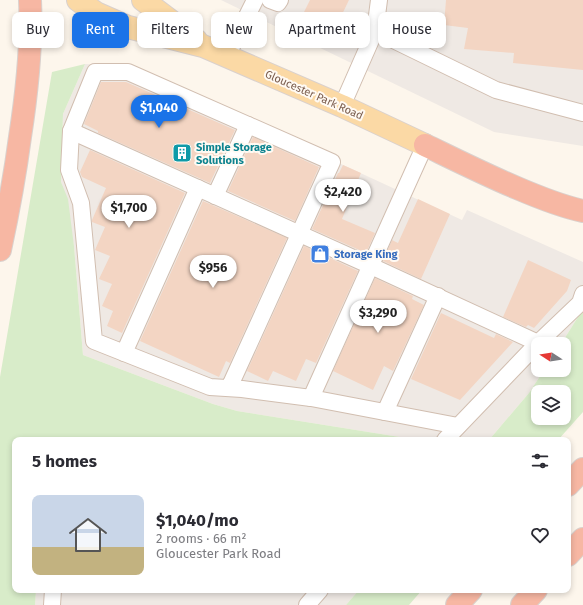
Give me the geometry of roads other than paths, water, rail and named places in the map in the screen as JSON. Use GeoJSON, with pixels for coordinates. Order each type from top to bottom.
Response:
{"type":"FeatureCollection","features":[{"type":"Feature","properties":{"kind":"highway"},"geometry":{"type":"LineString","coordinates":[[0,250],[10,200],[24,109],[28,66],[30,0]]}},
{"type":"Feature","properties":{"kind":"highway"},"geometry":{"type":"LineString","coordinates":[[425,145],[485,175],[537,197],[564,207],[583,211]]}},
{"type":"Feature","properties":{"kind":"highway"},"geometry":{"type":"LineString","coordinates":[[571,482],[583,469]]}},
{"type":"Feature","properties":{"kind":"highway"},"geometry":{"type":"LineString","coordinates":[[571,552],[583,539]]}},
{"type":"Feature","properties":{"kind":"highway"},"geometry":{"type":"LineString","coordinates":[[457,605],[468,593]]}},
{"type":"Feature","properties":{"kind":"highway"},"geometry":{"type":"LineString","coordinates":[[522,605],[533,593]]}},
{"type":"Feature","properties":{"kind":"main road","name":"Gloucester Park Road"},"geometry":{"type":"LineString","coordinates":[[78,0],[96,13],[128,27],[137,29]]}},
{"type":"Feature","properties":{"kind":"main road","name":"Gloucester Park Road"},"geometry":{"type":"LineString","coordinates":[[143,0],[159,12]]}},
{"type":"Feature","properties":{"kind":"main road","name":"Gloucester Park Road"},"geometry":{"type":"LineString","coordinates":[[203,46],[342,106],[425,145]]}},
{"type":"Feature","properties":{"kind":"lane"},"geometry":{"type":"LineString","coordinates":[[227,56],[254,0]]}},
{"type":"Feature","properties":{"kind":"lane"},"geometry":{"type":"LineString","coordinates":[[270,0],[278,3],[280,0]]}},
{"type":"Feature","properties":{"kind":"lane"},"geometry":{"type":"LineString","coordinates":[[342,106],[375,31],[379,0]]}},
{"type":"Feature","properties":{"kind":"lane"},"geometry":{"type":"LineString","coordinates":[[375,31],[496,90],[583,113]]}},
{"type":"Feature","properties":{"kind":"lane"},"geometry":{"type":"LineString","coordinates":[[229,388],[332,162],[128,72],[95,72],[71,131],[69,170],[81,203],[94,341],[210,387],[311,398],[458,426]]}},
{"type":"Feature","properties":{"kind":"lane"},"geometry":{"type":"LineString","coordinates":[[215,196],[248,125]]}},
{"type":"Feature","properties":{"kind":"lane"},"geometry":{"type":"LineString","coordinates":[[71,131],[438,296],[531,340]]}},
{"type":"Feature","properties":{"kind":"lane"},"geometry":{"type":"LineString","coordinates":[[311,398],[425,145]]}},
{"type":"Feature","properties":{"kind":"lane"},"geometry":{"type":"LineString","coordinates":[[124,353],[198,188]]}},
{"type":"Feature","properties":{"kind":"lane"},"geometry":{"type":"LineString","coordinates":[[544,337],[580,303],[583,294]]}},
{"type":"Feature","properties":{"kind":"lane"},"geometry":{"type":"LineString","coordinates":[[385,412],[438,296]]}},
{"type":"Feature","properties":{"kind":"lane"},"geometry":{"type":"LineString","coordinates":[[447,437],[531,350]]}},
{"type":"Feature","properties":{"kind":"lane"},"geometry":{"type":"LineString","coordinates":[[52,605],[53,593]]}},
{"type":"Feature","properties":{"kind":"lane"},"geometry":{"type":"LineString","coordinates":[[307,605],[317,593]]}},
{"type":"Feature","properties":{"kind":"place","name":"Simple Storage Solutions"},"geometry":{"type":"Point","coordinates":[182,153]}},
{"type":"Feature","properties":{"kind":"place","name":"Storage King"},"geometry":{"type":"Point","coordinates":[320,254]}}]}
